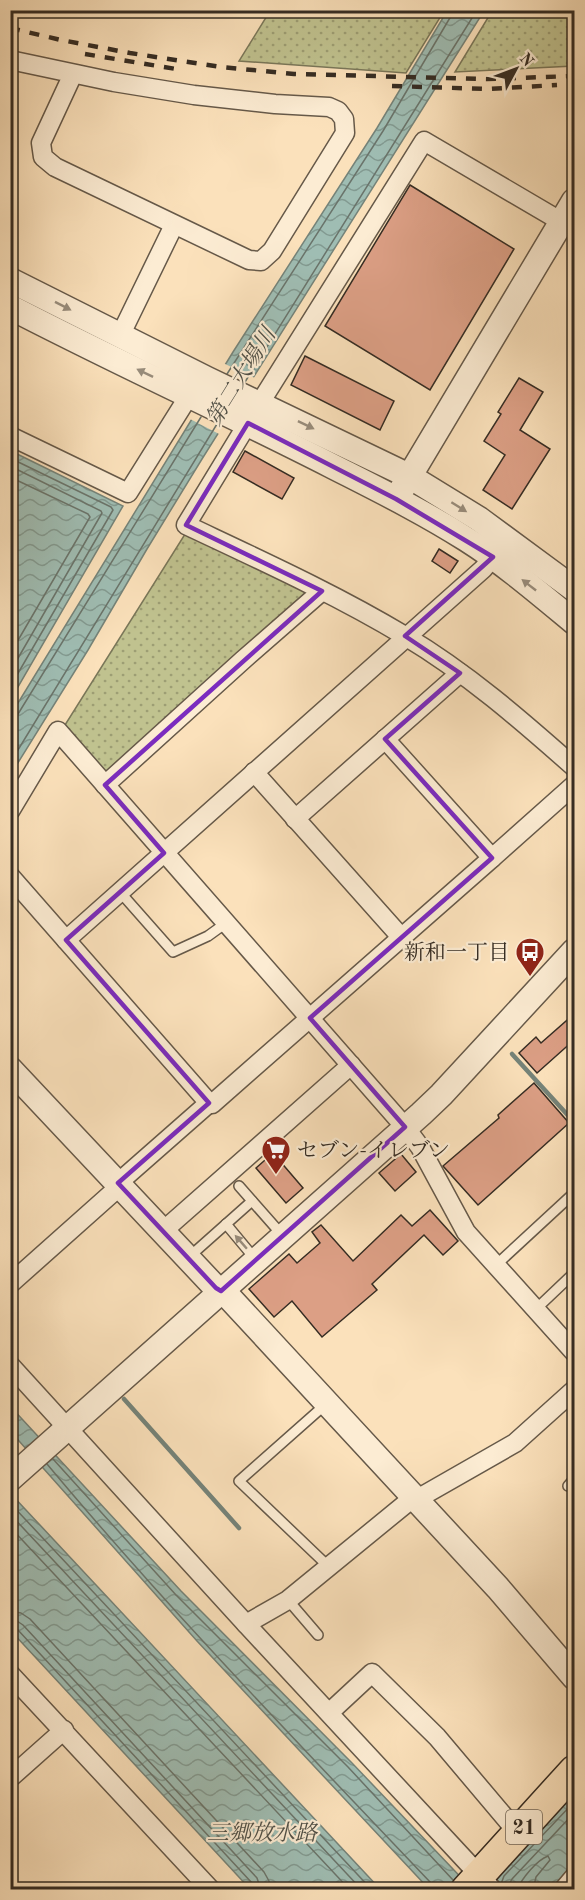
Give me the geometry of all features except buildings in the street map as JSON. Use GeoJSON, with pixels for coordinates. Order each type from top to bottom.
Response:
{"type":"FeatureCollection","features":[{"type":"Feature","properties":{"kind":"main road","name":"21"},"geometry":{"type":"LineString","coordinates":[[480,1884],[518,1833],[574,1771]]}},
{"type":"Feature","properties":{"kind":"street"},"geometry":{"type":"LineString","coordinates":[[10,60],[73,74],[194,94],[275,104],[329,107],[338,111],[344,119],[345,133],[273,251],[261,261],[249,260],[174,225],[56,166],[43,157],[41,143],[73,74]]}},
{"type":"Feature","properties":{"kind":"street"},"geometry":{"type":"LineString","coordinates":[[562,222],[423,141],[251,412],[186,525],[322,591],[405,636],[485,691],[574,767]]}},
{"type":"Feature","properties":{"kind":"street"},"geometry":{"type":"LineString","coordinates":[[396,499],[574,201]]}},
{"type":"Feature","properties":{"kind":"street"},"geometry":{"type":"LineString","coordinates":[[120,336],[174,225]]}},
{"type":"Feature","properties":{"kind":"street"},"geometry":{"type":"LineString","coordinates":[[10,280],[120,336],[198,390]]}},
{"type":"Feature","properties":{"kind":"street"},"geometry":{"type":"LineString","coordinates":[[10,307],[69,337],[409,476],[479,519],[574,589]]}},
{"type":"Feature","properties":{"kind":"street"},"geometry":{"type":"LineString","coordinates":[[10,436],[128,493],[198,390]]}},
{"type":"Feature","properties":{"kind":"street"},"geometry":{"type":"LineString","coordinates":[[251,412],[466,539],[493,557],[574,622]]}},
{"type":"Feature","properties":{"kind":"street"},"geometry":{"type":"LineString","coordinates":[[66,940],[483,569],[493,557]]}},
{"type":"Feature","properties":{"kind":"street"},"geometry":{"type":"LineString","coordinates":[[105,785],[322,591]]}},
{"type":"Feature","properties":{"kind":"street"},"geometry":{"type":"LineString","coordinates":[[295,819],[460,673]]}},
{"type":"Feature","properties":{"kind":"street"},"geometry":{"type":"LineString","coordinates":[[10,810],[58,731],[405,1127],[420,1147],[466,1232],[574,1352]]}},
{"type":"Feature","properties":{"kind":"street"},"geometry":{"type":"LineString","coordinates":[[385,739],[492,858]]}},
{"type":"Feature","properties":{"kind":"street"},"geometry":{"type":"LineString","coordinates":[[254,772],[401,937]]}},
{"type":"Feature","properties":{"kind":"street"},"geometry":{"type":"LineString","coordinates":[[10,876],[212,1104],[574,785]]}},
{"type":"Feature","properties":{"kind":"street"},"geometry":{"type":"LineString","coordinates":[[441,1095],[574,951]]}},
{"type":"Feature","properties":{"kind":"street"},"geometry":{"type":"LineString","coordinates":[[10,1479],[441,1095],[477,1067],[574,975]]}},
{"type":"Feature","properties":{"kind":"street"},"geometry":{"type":"LineString","coordinates":[[162,1231],[351,1065]]}},
{"type":"Feature","properties":{"kind":"street"},"geometry":{"type":"LineString","coordinates":[[10,1069],[216,1288],[226,1294],[570,1663]]}},
{"type":"Feature","properties":{"kind":"street"},"geometry":{"type":"LineString","coordinates":[[12,1281],[209,1102]]}},
{"type":"Feature","properties":{"kind":"street"},"geometry":{"type":"LineString","coordinates":[[10,1365],[65,1430],[330,1712],[480,1884]]}},
{"type":"Feature","properties":{"kind":"street"},"geometry":{"type":"LineString","coordinates":[[246,1624],[288,1600],[415,1498],[515,1443],[574,1390]]}},
{"type":"Feature","properties":{"kind":"street"},"geometry":{"type":"LineString","coordinates":[[330,1712],[372,1673],[436,1737],[518,1833]]}},
{"type":"Feature","properties":{"kind":"street"},"geometry":{"type":"LineString","coordinates":[[10,1674],[211,1890]]}},
{"type":"Feature","properties":{"kind":"street"},"geometry":{"type":"LineString","coordinates":[[10,1778],[64,1730]]}},
{"type":"Feature","properties":{"kind":"street"},"geometry":{"type":"LineString","coordinates":[[563,1890],[574,1877]]}},
{"type":"Feature","properties":{"kind":"lane"},"geometry":{"type":"LineString","coordinates":[[120,892],[172,952],[208,936],[226,923]]}},
{"type":"Feature","properties":{"kind":"lane"},"geometry":{"type":"LineString","coordinates":[[239,1186],[282,1236]]}},
{"type":"Feature","properties":{"kind":"lane"},"geometry":{"type":"LineString","coordinates":[[495,1266],[574,1193]]}},
{"type":"Feature","properties":{"kind":"lane"},"geometry":{"type":"LineString","coordinates":[[188,1258],[252,1201]]}},
{"type":"Feature","properties":{"kind":"lane"},"geometry":{"type":"LineString","coordinates":[[226,1224],[256,1260]]}},
{"type":"Feature","properties":{"kind":"lane"},"geometry":{"type":"LineString","coordinates":[[535,1310],[574,1273]]}},
{"type":"Feature","properties":{"kind":"lane"},"geometry":{"type":"LineString","coordinates":[[327,1403],[239,1481],[329,1567]]}},
{"type":"Feature","properties":{"kind":"lane"},"geometry":{"type":"LineString","coordinates":[[288,1600],[318,1635]]}},
{"type":"Feature","properties":{"kind":"highlighted area"},"geometry":{"type":"Polygon","coordinates":[[[248,423],[396,499],[493,557],[405,636],[460,673],[385,739],[492,858],[310,1018],[405,1127],[221,1291],[118,1183],[209,1103],[66,940],[164,853],[105,785],[322,591],[186,525],[248,423]]]}},
{"type":"Feature","properties":{"kind":"green space"},"geometry":{"type":"Polygon","coordinates":[[[270,11],[444,11],[406,73],[239,61],[270,11]]]}},
{"type":"Feature","properties":{"kind":"green space"},"geometry":{"type":"Polygon","coordinates":[[[492,11],[574,11],[574,66],[455,72],[492,11]]]}},
{"type":"Feature","properties":{"kind":"green space"},"geometry":{"type":"Polygon","coordinates":[[[187,531],[304,588],[305,597],[106,772],[65,725],[187,531]]]}},
{"type":"Feature","properties":{"kind":"water","name":"第二大場川"},"geometry":{"type":"Polygon","coordinates":[[[447,11],[484,11],[202,459],[11,774],[10,716],[233,352],[377,128],[447,11]]]}},
{"type":"Feature","properties":{"kind":"water"},"geometry":{"type":"Polygon","coordinates":[[[11,451],[123,506],[11,699],[11,451]]]}},
{"type":"Feature","properties":{"kind":"water"},"geometry":{"type":"Polygon","coordinates":[[[10,1406],[181,1591],[352,1763],[472,1889],[429,1889],[197,1641],[11,1432],[10,1406]]]}},
{"type":"Feature","properties":{"kind":"water","name":"三郷放水路"},"geometry":{"type":"Polygon","coordinates":[[[11,1494],[380,1889],[250,1889],[11,1631],[11,1494]]]}},
{"type":"Feature","properties":{"kind":"water"},"geometry":{"type":"Polygon","coordinates":[[[574,1794],[574,1866],[554,1889],[487,1890],[507,1864],[574,1794]]]}},
{"type":"Feature","properties":{"kind":"pier"},"geometry":{"type":"Polygon","coordinates":[[[223,363],[257,379],[221,435],[190,419],[223,363]]]}},
{"type":"Feature","properties":{"kind":"waterway"},"geometry":{"type":"LineString","coordinates":[[512,1054],[574,1122]]}},
{"type":"Feature","properties":{"kind":"waterway"},"geometry":{"type":"LineString","coordinates":[[124,1399],[239,1528]]}},
{"type":"Feature","properties":{"kind":"railway"},"geometry":{"type":"LineString","coordinates":[[10,28],[130,53],[221,67],[294,74],[487,79],[574,76]]}},
{"type":"Feature","properties":{"kind":"railway"},"geometry":{"type":"LineString","coordinates":[[85,54],[176,69]]}},
{"type":"Feature","properties":{"kind":"railway"},"geometry":{"type":"LineString","coordinates":[[392,86],[488,89],[557,85]]}},
{"type":"Feature","properties":{"kind":"place","name":"新和一丁目"},"geometry":{"type":"Point","coordinates":[530,978]}},
{"type":"Feature","properties":{"kind":"place","name":"セブン-イレブン"},"geometry":{"type":"Point","coordinates":[276,1176]}}]}
